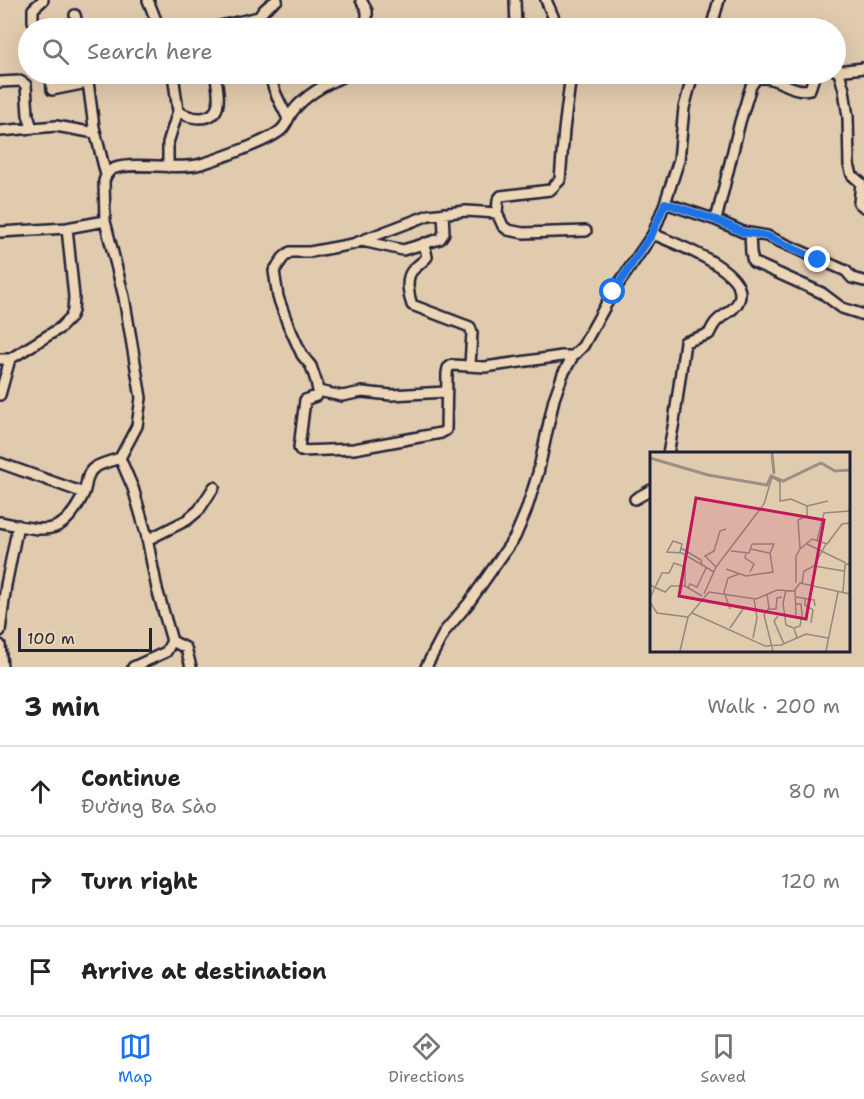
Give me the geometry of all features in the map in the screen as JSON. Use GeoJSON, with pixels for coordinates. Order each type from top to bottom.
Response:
{"type":"FeatureCollection","features":[{"type":"Feature","properties":{"kind":"street"},"geometry":{"type":"LineString","coordinates":[[33,18],[33,9],[43,0]]}},
{"type":"Feature","properties":{"kind":"street"},"geometry":{"type":"LineString","coordinates":[[148,0],[155,18]]}},
{"type":"Feature","properties":{"kind":"street"},"geometry":{"type":"LineString","coordinates":[[254,18],[258,17],[277,0]]}},
{"type":"Feature","properties":{"kind":"street"},"geometry":{"type":"LineString","coordinates":[[361,0],[367,11],[367,18]]}},
{"type":"Feature","properties":{"kind":"street"},"geometry":{"type":"LineString","coordinates":[[515,0],[516,18]]}},
{"type":"Feature","properties":{"kind":"street"},"geometry":{"type":"LineString","coordinates":[[546,0],[554,18]]}},
{"type":"Feature","properties":{"kind":"street"},"geometry":{"type":"LineString","coordinates":[[716,18],[719,0]]}},
{"type":"Feature","properties":{"kind":"street"},"geometry":{"type":"LineString","coordinates":[[846,70],[864,68]]}},
{"type":"Feature","properties":{"kind":"street"},"geometry":{"type":"LineString","coordinates":[[0,82],[18,81]]}},
{"type":"Feature","properties":{"kind":"street"},"geometry":{"type":"LineString","coordinates":[[25,84],[32,128]]}},
{"type":"Feature","properties":{"kind":"street"},"geometry":{"type":"LineString","coordinates":[[52,84],[52,90],[70,84]]}},
{"type":"Feature","properties":{"kind":"street"},"geometry":{"type":"LineString","coordinates":[[88,84],[95,133],[106,175]]}},
{"type":"Feature","properties":{"kind":"street"},"geometry":{"type":"LineString","coordinates":[[168,167],[168,143],[178,111],[174,84]]}},
{"type":"Feature","properties":{"kind":"street"},"geometry":{"type":"LineString","coordinates":[[178,111],[202,119],[215,112],[218,105],[216,84]]}},
{"type":"Feature","properties":{"kind":"street"},"geometry":{"type":"LineString","coordinates":[[272,84],[288,119]]}},
{"type":"Feature","properties":{"kind":"street"},"geometry":{"type":"LineString","coordinates":[[0,522],[45,530],[56,528],[68,517],[84,493],[90,472],[94,468],[120,458],[137,426],[141,398],[124,297],[105,221],[104,181],[106,175],[112,169],[120,166],[182,168],[224,156],[276,134],[285,126],[303,100],[327,84]]}},
{"type":"Feature","properties":{"kind":"street"},"geometry":{"type":"LineString","coordinates":[[570,84],[560,180],[550,190],[501,196],[498,200],[497,213],[503,226],[515,232],[586,231]]}},
{"type":"Feature","properties":{"kind":"street"},"geometry":{"type":"LineString","coordinates":[[426,667],[445,631],[468,604],[515,537],[538,473],[563,374],[573,356],[583,346],[613,292],[652,234],[665,203],[679,160],[684,108],[690,84]]}},
{"type":"Feature","properties":{"kind":"street"},"geometry":{"type":"LineString","coordinates":[[716,220],[740,122],[752,84]]}},
{"type":"Feature","properties":{"kind":"street"},"geometry":{"type":"LineString","coordinates":[[786,84],[803,91],[810,89],[812,84]]}},
{"type":"Feature","properties":{"kind":"street"},"geometry":{"type":"LineString","coordinates":[[842,84],[848,117],[849,165],[852,175],[861,183],[859,203],[864,207]]}},
{"type":"Feature","properties":{"kind":"street"},"geometry":{"type":"LineString","coordinates":[[0,131],[57,126],[95,133]]}},
{"type":"Feature","properties":{"kind":"street"},"geometry":{"type":"LineString","coordinates":[[665,203],[788,244],[818,260],[835,265],[846,271],[852,278],[864,281]]}},
{"type":"Feature","properties":{"kind":"street"},"geometry":{"type":"LineString","coordinates":[[497,213],[466,211],[443,213],[420,218],[362,240],[328,249],[290,252],[283,258],[274,271],[281,305],[302,355],[311,366],[318,391],[316,396],[305,400],[300,440],[301,451],[354,449],[441,433],[448,427],[448,368],[452,365],[485,367],[573,356]]}},
{"type":"Feature","properties":{"kind":"street"},"geometry":{"type":"LineString","coordinates":[[362,240],[403,250],[440,239],[444,233],[443,213]]}},
{"type":"Feature","properties":{"kind":"street"},"geometry":{"type":"LineString","coordinates":[[0,232],[67,228],[105,221]]}},
{"type":"Feature","properties":{"kind":"street"},"geometry":{"type":"LineString","coordinates":[[0,359],[10,359],[60,328],[67,322],[73,311],[74,297],[67,228]]}},
{"type":"Feature","properties":{"kind":"street"},"geometry":{"type":"LineString","coordinates":[[750,233],[753,262],[822,293],[842,308],[864,315]]}},
{"type":"Feature","properties":{"kind":"street"},"geometry":{"type":"LineString","coordinates":[[652,234],[720,266],[732,277],[740,291],[737,304],[716,322],[709,334],[685,342],[675,422],[668,452]]}},
{"type":"Feature","properties":{"kind":"street"},"geometry":{"type":"LineString","coordinates":[[424,243],[427,257],[411,272],[408,278],[412,305],[470,327],[472,333],[470,365]]}},
{"type":"Feature","properties":{"kind":"street"},"geometry":{"type":"LineString","coordinates":[[0,395],[10,359]]}},
{"type":"Feature","properties":{"kind":"street"},"geometry":{"type":"LineString","coordinates":[[318,391],[342,396],[362,392],[391,395],[447,392]]}},
{"type":"Feature","properties":{"kind":"street"},"geometry":{"type":"LineString","coordinates":[[120,458],[133,488],[172,641],[166,652],[133,667]]}},
{"type":"Feature","properties":{"kind":"street"},"geometry":{"type":"LineString","coordinates":[[0,463],[84,493]]}},
{"type":"Feature","properties":{"kind":"street"},"geometry":{"type":"LineString","coordinates":[[147,540],[187,520],[199,510],[214,487]]}},
{"type":"Feature","properties":{"kind":"street"},"geometry":{"type":"LineString","coordinates":[[635,500],[650,491]]}},
{"type":"Feature","properties":{"kind":"street"},"geometry":{"type":"LineString","coordinates":[[0,631],[18,525]]}},
{"type":"Feature","properties":{"kind":"street"},"geometry":{"type":"LineString","coordinates":[[172,641],[186,648],[191,667]]}},
{"type":"Feature","properties":{"kind":"street"},"geometry":{"type":"LineString","coordinates":[[0,645],[2,667]]}},
{"type":"Feature","properties":{"kind":"route"},"geometry":{"type":"LineString","coordinates":[[613,292],[652,234],[665,203],[716,220],[743,232],[767,236],[818,260]]}}]}
